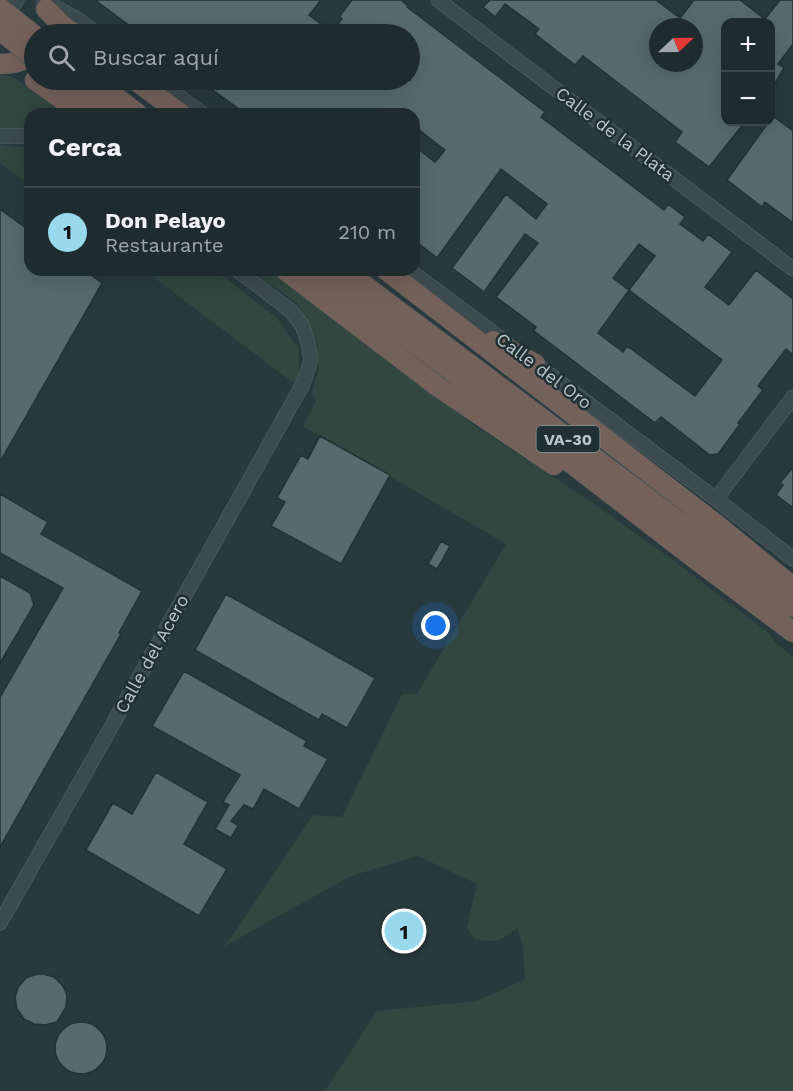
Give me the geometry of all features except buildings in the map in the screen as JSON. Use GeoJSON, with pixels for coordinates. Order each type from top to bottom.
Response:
{"type":"FeatureCollection","features":[{"type":"Feature","properties":{"kind":"highway"},"geometry":{"type":"LineString","coordinates":[[48,2],[62,24]]}},
{"type":"Feature","properties":{"kind":"highway"},"geometry":{"type":"LineString","coordinates":[[47,24],[48,2]]}},
{"type":"Feature","properties":{"kind":"highway"},"geometry":{"type":"LineString","coordinates":[[0,8],[24,27]]}},
{"type":"Feature","properties":{"kind":"highway"},"geometry":{"type":"LineString","coordinates":[[0,30],[24,50]]}},
{"type":"Feature","properties":{"kind":"highway"},"geometry":{"type":"LineString","coordinates":[[5,64],[24,59]]}},
{"type":"Feature","properties":{"kind":"highway"},"geometry":{"type":"LineString","coordinates":[[5,64],[24,74]]}},
{"type":"Feature","properties":{"kind":"highway"},"geometry":{"type":"LineString","coordinates":[[50,90],[75,108]]}},
{"type":"Feature","properties":{"kind":"highway"},"geometry":{"type":"LineString","coordinates":[[77,90],[101,108]]}},
{"type":"Feature","properties":{"kind":"highway"},"geometry":{"type":"LineString","coordinates":[[106,90],[130,108]]}},
{"type":"Feature","properties":{"kind":"highway"},"geometry":{"type":"LineString","coordinates":[[149,90],[173,108]]}},
{"type":"Feature","properties":{"kind":"highway"},"geometry":{"type":"LineString","coordinates":[[293,276],[437,386],[694,558]]}},
{"type":"Feature","properties":{"kind":"highway","name":"VA-30"},"geometry":{"type":"LineString","coordinates":[[324,276],[793,632]]}},
{"type":"Feature","properties":{"kind":"highway","name":"VA-30"},"geometry":{"type":"LineString","coordinates":[[352,276],[793,607]]}},
{"type":"Feature","properties":{"kind":"highway"},"geometry":{"type":"LineString","coordinates":[[394,276],[717,525],[793,587]]}},
{"type":"Feature","properties":{"kind":"highway"},"geometry":{"type":"LineString","coordinates":[[395,276],[461,322],[535,364]]}},
{"type":"Feature","properties":{"kind":"street"},"geometry":{"type":"LineString","coordinates":[[0,25],[17,0]]}},
{"type":"Feature","properties":{"kind":"street","name":"Calle de la Plata"},"geometry":{"type":"LineString","coordinates":[[438,0],[793,269]]}},
{"type":"Feature","properties":{"kind":"street"},"geometry":{"type":"LineString","coordinates":[[171,90],[195,108]]}},
{"type":"Feature","properties":{"kind":"street"},"geometry":{"type":"LineString","coordinates":[[0,136],[24,136]]}},
{"type":"Feature","properties":{"kind":"street","name":"Calle del Acero"},"geometry":{"type":"LineString","coordinates":[[0,923],[4,907],[303,384],[311,360],[302,325],[291,311],[245,276]]}},
{"type":"Feature","properties":{"kind":"street","name":"Calle del Oro"},"geometry":{"type":"LineString","coordinates":[[417,276],[793,559]]}},
{"type":"Feature","properties":{"kind":"street"},"geometry":{"type":"LineString","coordinates":[[716,499],[793,397]]}},
{"type":"Feature","properties":{"kind":"street"},"geometry":{"type":"LineString","coordinates":[[694,483],[709,484],[722,481],[736,471]]}},
{"type":"Feature","properties":{"kind":"street"},"geometry":{"type":"LineString","coordinates":[[736,471],[731,491],[738,516]]}},
{"type":"Feature","properties":{"kind":"green space"},"geometry":{"type":"Polygon","coordinates":[[[0,75],[18,80],[24,84],[24,90],[32,90],[56,108],[24,108],[24,130],[0,131],[0,75]]]}},
{"type":"Feature","properties":{"kind":"green space"},"geometry":{"type":"Polygon","coordinates":[[[0,145],[24,147],[24,181],[0,163],[0,145]]]}},
{"type":"Feature","properties":{"kind":"green space"},"geometry":{"type":"Polygon","coordinates":[[[152,276],[223,276],[277,318],[298,348],[299,387],[152,276]]]}},
{"type":"Feature","properties":{"kind":"green space"},"geometry":{"type":"Polygon","coordinates":[[[259,276],[283,276],[475,426],[590,501],[673,560],[770,634],[775,642],[793,657],[793,1091],[325,1091],[377,1011],[477,1001],[525,979],[522,942],[517,928],[497,940],[474,939],[467,927],[477,884],[418,856],[351,876],[223,947],[313,815],[342,817],[402,694],[417,694],[506,544],[303,426],[316,401],[312,393],[319,368],[317,341],[297,303],[259,276]]]}},
{"type":"Feature","properties":{"kind":"place","name":"Don Pelayo"},"geometry":{"type":"Point","coordinates":[404,931]}}]}
